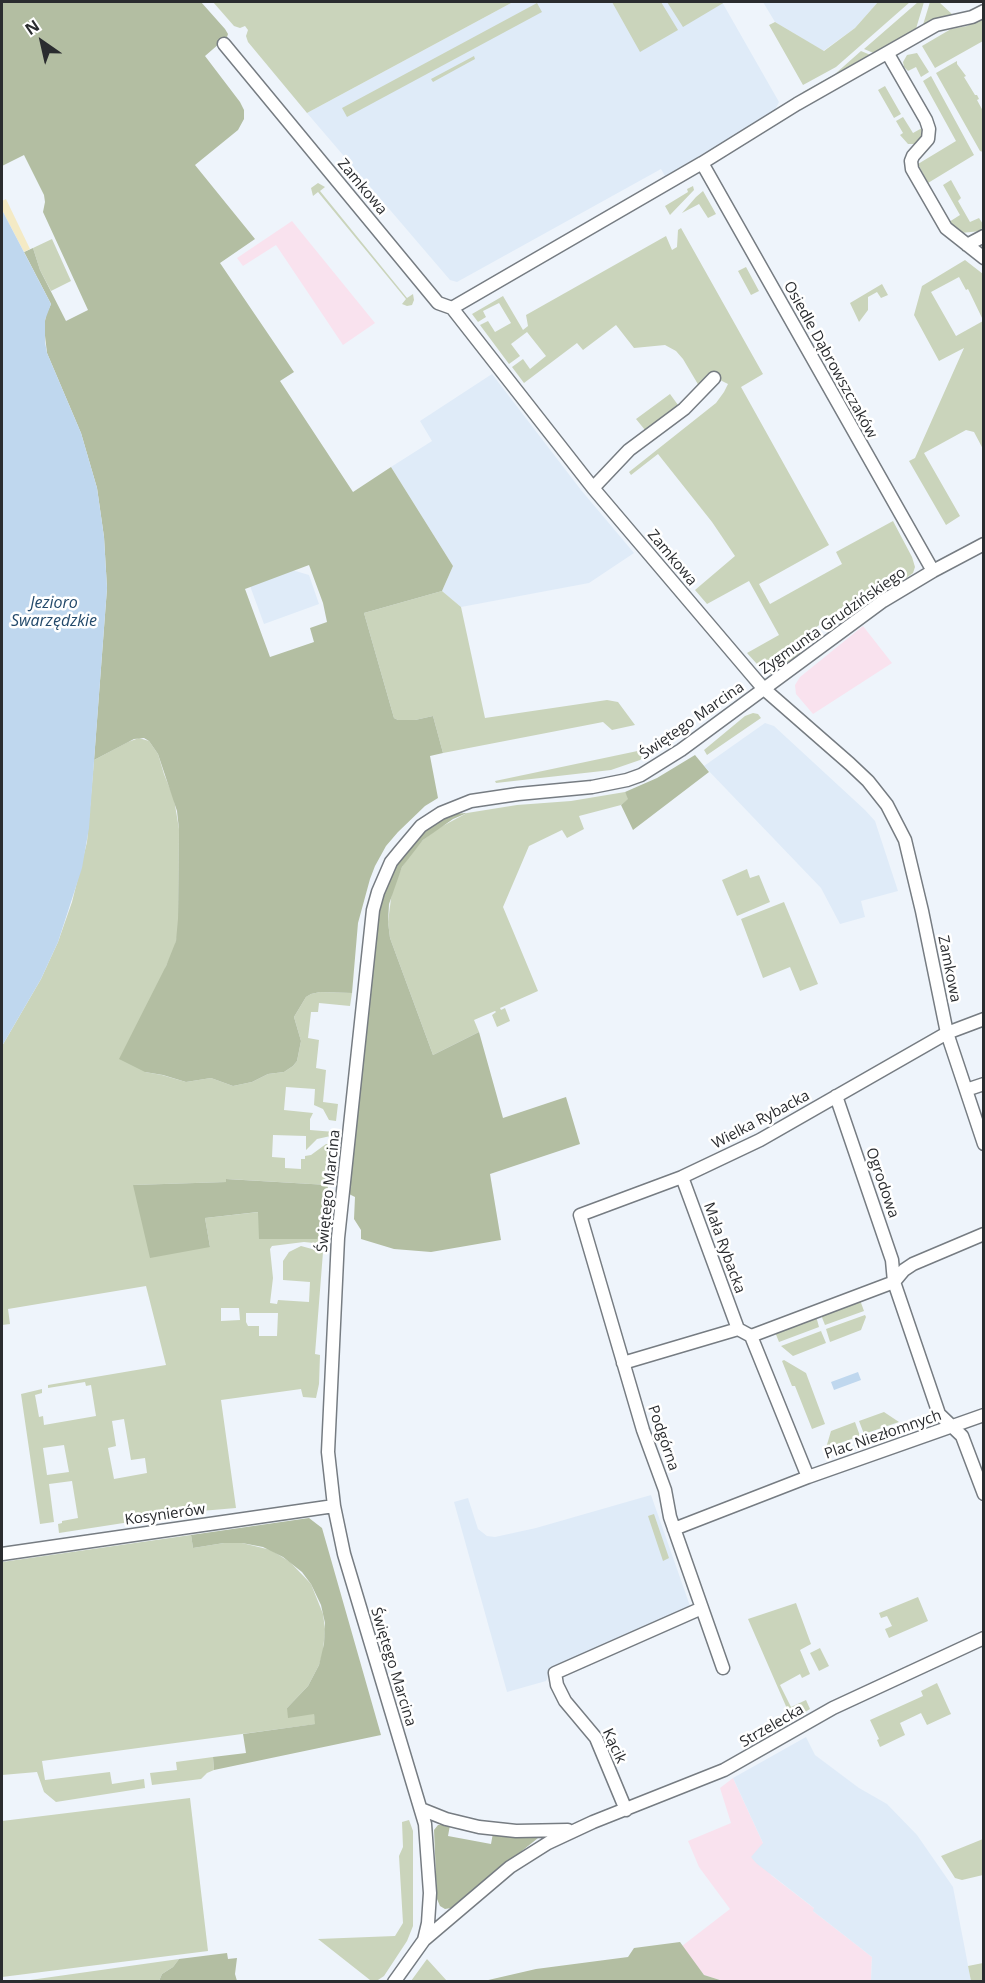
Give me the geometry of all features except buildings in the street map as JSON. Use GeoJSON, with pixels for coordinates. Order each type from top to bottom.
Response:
{"type":"FeatureCollection","features":[{"type":"Feature","properties":{"kind":"street"},"geometry":{"type":"LineString","coordinates":[[452,308],[702,163],[797,104],[941,23],[972,17],[984,11]]}},
{"type":"Feature","properties":{"kind":"street","name":"Zamkowa"},"geometry":{"type":"LineString","coordinates":[[224,44],[438,303],[452,308],[593,488],[764,688],[868,781],[887,805],[905,840],[947,1033],[984,1144]]}},
{"type":"Feature","properties":{"kind":"street"},"geometry":{"type":"LineString","coordinates":[[888,54],[926,120],[929,132],[928,139],[913,156],[912,169],[946,228],[984,258]]}},
{"type":"Feature","properties":{"kind":"street","name":"Osiedle Dąbrowszczaków"},"geometry":{"type":"LineString","coordinates":[[702,163],[933,571]]}},
{"type":"Feature","properties":{"kind":"street"},"geometry":{"type":"LineString","coordinates":[[967,245],[984,236]]}},
{"type":"Feature","properties":{"kind":"street"},"geometry":{"type":"LineString","coordinates":[[593,488],[629,450],[684,409],[714,378]]}},
{"type":"Feature","properties":{"kind":"street","name":"Zygmunta Grudzińskiego"},"geometry":{"type":"LineString","coordinates":[[764,688],[861,616],[933,571],[984,544]]}},
{"type":"Feature","properties":{"kind":"street","name":"Świętego Marcina"},"geometry":{"type":"LineString","coordinates":[[424,1940],[428,1923],[430,1893],[422,1809],[354,1590],[334,1506],[329,1470],[328,1432],[338,1238],[373,910],[391,862],[421,826],[441,813],[455,806],[498,797],[601,786],[641,775],[681,750],[764,688]]}},
{"type":"Feature","properties":{"kind":"street","name":"Wielka Rybacka"},"geometry":{"type":"LineString","coordinates":[[580,1215],[682,1177],[760,1140],[947,1033],[984,1019]]}},
{"type":"Feature","properties":{"kind":"street"},"geometry":{"type":"LineString","coordinates":[[966,1090],[984,1084]]}},
{"type":"Feature","properties":{"kind":"street","name":"Ogrodowa"},"geometry":{"type":"LineString","coordinates":[[836,1096],[892,1260],[894,1282]]}},
{"type":"Feature","properties":{"kind":"street","name":"Mała Rybacka"},"geometry":{"type":"LineString","coordinates":[[682,1177],[738,1329]]}},
{"type":"Feature","properties":{"kind":"street","name":"Podgórna"},"geometry":{"type":"LineString","coordinates":[[580,1215],[643,1430],[665,1490],[674,1529],[723,1668]]}},
{"type":"Feature","properties":{"kind":"street"},"geometry":{"type":"LineString","coordinates":[[751,1336],[894,1282],[904,1270],[913,1264],[984,1234]]}},
{"type":"Feature","properties":{"kind":"street","name":"Plac Niezłomnych"},"geometry":{"type":"LineString","coordinates":[[894,1282],[939,1414],[954,1426]]}},
{"type":"Feature","properties":{"kind":"street"},"geometry":{"type":"LineString","coordinates":[[623,1363],[738,1329],[751,1336],[808,1477]]}},
{"type":"Feature","properties":{"kind":"street"},"geometry":{"type":"LineString","coordinates":[[984,1415],[954,1426],[963,1439],[984,1494]]}},
{"type":"Feature","properties":{"kind":"street","name":"Plac Niezłomnych"},"geometry":{"type":"LineString","coordinates":[[674,1529],[808,1477],[954,1426]]}},
{"type":"Feature","properties":{"kind":"street","name":"Kosynierów"},"geometry":{"type":"LineString","coordinates":[[2,1554],[334,1506]]}},
{"type":"Feature","properties":{"kind":"street","name":"Kącik"},"geometry":{"type":"LineString","coordinates":[[626,1810],[596,1738],[565,1701],[555,1679],[555,1673],[702,1608]]}},
{"type":"Feature","properties":{"kind":"street","name":"Strzelecka"},"geometry":{"type":"LineString","coordinates":[[394,1982],[424,1940],[531,1852],[572,1830],[724,1770],[833,1708],[984,1638]]}},
{"type":"Feature","properties":{"kind":"street","name":"Strzelecka"},"geometry":{"type":"LineString","coordinates":[[422,1809],[446,1819],[479,1827],[516,1831],[572,1830]]}},
{"type":"Feature","properties":{"kind":"shaded area"},"geometry":{"type":"Polygon","coordinates":[[[513,2],[722,2],[779,102],[773,114],[665,176],[661,169],[457,282],[450,280],[307,113],[513,2]]]}},
{"type":"Feature","properties":{"kind":"shaded area"},"geometry":{"type":"Polygon","coordinates":[[[763,2],[878,2],[855,28],[823,51],[775,22],[763,2]]]}},
{"type":"Feature","properties":{"kind":"shaded area"},"geometry":{"type":"Polygon","coordinates":[[[292,221],[375,323],[343,345],[276,245],[243,266],[237,258],[292,221]]]}},
{"type":"Feature","properties":{"kind":"shaded area"},"geometry":{"type":"Polygon","coordinates":[[[492,374],[581,490],[634,553],[589,583],[461,607],[442,591],[453,566],[391,467],[432,441],[420,421],[492,374]]]}},
{"type":"Feature","properties":{"kind":"shaded area"},"geometry":{"type":"Polygon","coordinates":[[[292,570],[309,575],[319,604],[264,624],[250,586],[292,570]]]}},
{"type":"Feature","properties":{"kind":"shaded area"},"geometry":{"type":"Polygon","coordinates":[[[863,626],[892,663],[813,714],[796,694],[795,685],[800,677],[863,626]]]}},
{"type":"Feature","properties":{"kind":"shaded area"},"geometry":{"type":"Polygon","coordinates":[[[765,723],[774,726],[875,821],[898,891],[861,901],[865,917],[840,924],[821,888],[704,766],[765,723]]]}},
{"type":"Feature","properties":{"kind":"shaded area"},"geometry":{"type":"Polygon","coordinates":[[[651,1495],[690,1606],[552,1669],[546,1681],[507,1692],[454,1502],[468,1498],[478,1529],[487,1536],[495,1537],[536,1528],[651,1495]]]}},
{"type":"Feature","properties":{"kind":"shaded area"},"geometry":{"type":"Polygon","coordinates":[[[806,1737],[815,1755],[859,1788],[887,1804],[917,1835],[953,1887],[971,1981],[871,1981],[872,1957],[813,1911],[814,1908],[751,1857],[763,1843],[733,1778],[806,1737]]]}},
{"type":"Feature","properties":{"kind":"shaded area"},"geometry":{"type":"Polygon","coordinates":[[[733,1778],[763,1843],[771,1875],[872,1957],[871,1981],[723,1981],[704,1975],[682,1946],[730,1909],[699,1867],[688,1841],[731,1823],[720,1788],[733,1778]]]}},
{"type":"Feature","properties":{"kind":"green space"},"geometry":{"type":"Polygon","coordinates":[[[2,2],[201,2],[228,34],[205,56],[240,102],[244,110],[244,119],[238,130],[195,165],[255,239],[220,263],[294,372],[280,381],[353,492],[391,467],[453,566],[442,591],[364,613],[394,718],[415,720],[433,716],[443,753],[430,756],[438,798],[425,806],[398,832],[386,846],[375,866],[358,923],[352,993],[320,992],[306,997],[294,1017],[301,1041],[297,1061],[284,1072],[268,1074],[252,1082],[233,1086],[211,1078],[186,1082],[145,1072],[119,1059],[166,966],[176,941],[179,829],[177,811],[158,754],[149,741],[144,738],[134,739],[94,760],[107,588],[104,537],[97,488],[81,433],[47,353],[44,327],[51,304],[24,252],[33,248],[40,270],[66,321],[88,310],[43,212],[44,195],[24,155],[2,166],[2,2]],[[309,565],[245,589],[270,657],[314,642],[310,628],[327,622],[323,603],[309,565]]]}},
{"type":"Feature","properties":{"kind":"green space"},"geometry":{"type":"Polygon","coordinates":[[[213,2],[513,2],[307,113],[248,42],[246,36],[248,30],[245,26],[240,28],[234,26],[213,2]]]}},
{"type":"Feature","properties":{"kind":"green space"},"geometry":{"type":"Polygon","coordinates":[[[612,2],[661,2],[678,30],[640,52],[612,2]]]}},
{"type":"Feature","properties":{"kind":"green space"},"geometry":{"type":"Polygon","coordinates":[[[667,2],[725,2],[683,27],[667,2]]]}},
{"type":"Feature","properties":{"kind":"green space"},"geometry":{"type":"Polygon","coordinates":[[[878,2],[910,2],[836,67],[803,85],[769,25],[775,22],[824,51],[855,28],[878,2]]]}},
{"type":"Feature","properties":{"kind":"green space"},"geometry":{"type":"Polygon","coordinates":[[[918,2],[924,2],[915,32],[876,54],[864,49],[918,2]]]}},
{"type":"Feature","properties":{"kind":"green space"},"geometry":{"type":"Polygon","coordinates":[[[930,2],[939,2],[953,15],[938,18],[922,28],[930,2]]]}},
{"type":"Feature","properties":{"kind":"green space"},"geometry":{"type":"Polygon","coordinates":[[[537,3],[542,12],[347,117],[342,108],[537,3]]]}},
{"type":"Feature","properties":{"kind":"green space"},"geometry":{"type":"Polygon","coordinates":[[[981,19],[983,41],[935,68],[922,46],[951,29],[967,26],[981,19]]]}},
{"type":"Feature","properties":{"kind":"green space"},"geometry":{"type":"Polygon","coordinates":[[[861,51],[873,56],[805,95],[803,92],[835,74],[861,51]]]}},
{"type":"Feature","properties":{"kind":"green space"},"geometry":{"type":"Polygon","coordinates":[[[917,53],[929,72],[921,77],[916,67],[908,71],[903,62],[907,55],[917,53]]]}},
{"type":"Feature","properties":{"kind":"green space"},"geometry":{"type":"Polygon","coordinates":[[[474,56],[475,59],[433,82],[431,79],[474,56]]]}},
{"type":"Feature","properties":{"kind":"green space"},"geometry":{"type":"Polygon","coordinates":[[[957,61],[966,76],[964,77],[977,95],[983,111],[983,152],[980,151],[936,73],[957,61]]]}},
{"type":"Feature","properties":{"kind":"green space"},"geometry":{"type":"Polygon","coordinates":[[[931,76],[974,155],[928,183],[918,164],[956,141],[923,81],[931,76]]]}},
{"type":"Feature","properties":{"kind":"green space"},"geometry":{"type":"Polygon","coordinates":[[[885,86],[901,114],[894,118],[878,90],[885,86]]]}},
{"type":"Feature","properties":{"kind":"green space"},"geometry":{"type":"Polygon","coordinates":[[[903,117],[913,133],[922,128],[921,139],[915,144],[908,144],[900,135],[903,133],[896,121],[903,117]]]}},
{"type":"Feature","properties":{"kind":"green space"},"geometry":{"type":"Polygon","coordinates":[[[951,180],[961,198],[958,201],[970,222],[979,218],[983,224],[981,231],[961,233],[949,222],[960,215],[943,185],[951,180]]]}},
{"type":"Feature","properties":{"kind":"green space"},"geometry":{"type":"Polygon","coordinates":[[[318,183],[325,187],[320,191],[407,298],[413,294],[412,305],[402,304],[406,299],[318,192],[313,196],[311,188],[318,183]]]}},
{"type":"Feature","properties":{"kind":"green space"},"geometry":{"type":"Polygon","coordinates":[[[693,186],[694,190],[670,215],[665,206],[688,192],[687,189],[693,186]]]}},
{"type":"Feature","properties":{"kind":"green space"},"geometry":{"type":"Polygon","coordinates":[[[703,191],[716,214],[708,218],[699,204],[682,213],[696,197],[703,191]]]}},
{"type":"Feature","properties":{"kind":"green space"},"geometry":{"type":"Polygon","coordinates":[[[681,228],[763,374],[741,387],[829,545],[759,584],[770,604],[842,564],[836,552],[893,521],[915,567],[913,573],[898,584],[890,575],[858,596],[795,643],[801,653],[771,674],[766,674],[747,653],[779,635],[749,581],[707,604],[695,590],[735,556],[712,522],[658,454],[631,475],[629,472],[716,403],[728,384],[708,374],[699,386],[676,351],[665,345],[634,348],[616,325],[583,350],[577,343],[524,383],[512,367],[523,359],[530,369],[546,356],[527,332],[511,344],[520,356],[509,364],[480,325],[488,321],[495,332],[511,323],[499,303],[483,311],[486,317],[478,322],[472,314],[503,296],[523,330],[528,326],[526,315],[666,236],[672,250],[677,247],[678,230],[681,228]]]}},
{"type":"Feature","properties":{"kind":"green space"},"geometry":{"type":"Polygon","coordinates":[[[52,239],[71,281],[51,291],[40,270],[33,248],[52,239]]]}},
{"type":"Feature","properties":{"kind":"green space"},"geometry":{"type":"Polygon","coordinates":[[[965,260],[983,274],[983,320],[968,289],[966,290],[959,277],[931,292],[956,336],[983,321],[983,449],[974,432],[966,430],[924,453],[960,516],[946,525],[909,461],[915,458],[964,348],[939,361],[914,315],[922,286],[965,260]]]}},
{"type":"Feature","properties":{"kind":"green space"},"geometry":{"type":"Polygon","coordinates":[[[746,267],[759,291],[751,295],[738,271],[746,267]]]}},
{"type":"Feature","properties":{"kind":"green space"},"geometry":{"type":"Polygon","coordinates":[[[882,284],[888,295],[881,298],[877,292],[868,297],[868,310],[859,322],[850,303],[882,284]]]}},
{"type":"Feature","properties":{"kind":"green space"},"geometry":{"type":"Polygon","coordinates":[[[670,394],[678,405],[645,430],[636,419],[670,394]]]}},
{"type":"Feature","properties":{"kind":"green space"},"geometry":{"type":"Polygon","coordinates":[[[442,591],[461,607],[485,718],[607,700],[618,702],[635,725],[612,730],[603,722],[443,753],[433,716],[415,720],[394,718],[364,613],[442,591]]]}},
{"type":"Feature","properties":{"kind":"green space"},"geometry":{"type":"Polygon","coordinates":[[[758,714],[761,718],[707,755],[704,750],[745,716],[758,714]]]}},
{"type":"Feature","properties":{"kind":"green space"},"geometry":{"type":"Polygon","coordinates":[[[139,738],[149,741],[158,754],[174,799],[179,829],[178,933],[174,950],[166,966],[145,1072],[186,1082],[211,1078],[233,1086],[252,1082],[268,1074],[284,1072],[297,1061],[301,1041],[294,1017],[306,997],[320,992],[352,993],[350,1006],[319,1003],[318,1012],[311,1012],[308,1038],[319,1040],[316,1068],[326,1070],[323,1102],[338,1104],[336,1121],[329,1120],[323,1109],[314,1105],[315,1089],[286,1087],[284,1110],[313,1113],[310,1119],[310,1130],[335,1132],[335,1135],[317,1139],[306,1150],[306,1136],[273,1135],[272,1157],[285,1158],[285,1168],[301,1169],[301,1159],[305,1159],[305,1156],[311,1155],[326,1144],[332,1145],[328,1185],[227,1179],[226,1182],[133,1185],[210,1247],[205,1218],[259,1212],[259,1239],[324,1239],[324,1244],[304,1242],[272,1246],[270,1249],[273,1278],[270,1303],[277,1304],[278,1300],[309,1302],[310,1282],[283,1280],[283,1261],[289,1252],[301,1246],[323,1252],[315,1354],[320,1355],[319,1384],[316,1398],[303,1397],[301,1389],[221,1400],[236,1508],[201,1511],[59,1533],[58,1524],[78,1518],[72,1481],[49,1484],[54,1522],[40,1524],[21,1394],[42,1389],[42,1393],[35,1395],[39,1417],[43,1416],[44,1425],[96,1416],[91,1385],[86,1386],[85,1382],[48,1388],[48,1385],[166,1365],[146,1286],[8,1309],[10,1324],[2,1325],[2,1046],[41,979],[58,942],[72,902],[87,842],[94,760],[139,738]],[[221,1308],[221,1321],[240,1320],[239,1308],[221,1308]],[[246,1313],[248,1326],[259,1326],[259,1336],[277,1336],[278,1313],[246,1313]],[[124,1419],[112,1421],[116,1446],[108,1448],[114,1479],[147,1473],[145,1458],[131,1460],[124,1419]],[[64,1445],[43,1448],[47,1475],[69,1472],[64,1445]]]}},
{"type":"Feature","properties":{"kind":"green space"},"geometry":{"type":"Polygon","coordinates":[[[647,749],[646,755],[640,760],[611,770],[496,783],[495,781],[647,749]]]}},
{"type":"Feature","properties":{"kind":"green space"},"geometry":{"type":"Polygon","coordinates":[[[695,755],[709,772],[633,830],[621,805],[628,799],[625,792],[657,778],[695,755]]]}},
{"type":"Feature","properties":{"kind":"green space"},"geometry":{"type":"Polygon","coordinates":[[[625,792],[629,799],[621,805],[579,816],[584,829],[567,838],[562,830],[529,846],[503,907],[538,991],[500,1008],[501,1010],[505,1008],[510,1021],[497,1027],[492,1015],[495,1011],[474,1020],[479,1032],[433,1055],[390,938],[388,922],[392,891],[410,855],[437,829],[467,813],[517,805],[571,801],[625,792]]]}},
{"type":"Feature","properties":{"kind":"green space"},"geometry":{"type":"Polygon","coordinates":[[[467,813],[453,819],[423,840],[402,867],[389,904],[390,938],[433,1055],[479,1032],[503,1118],[566,1097],[580,1144],[490,1174],[501,1240],[431,1252],[394,1249],[361,1239],[361,1230],[354,1219],[355,1197],[347,1193],[377,909],[393,868],[418,834],[437,819],[467,813]]]}},
{"type":"Feature","properties":{"kind":"green space"},"geometry":{"type":"Polygon","coordinates":[[[747,869],[750,878],[759,875],[770,902],[737,916],[722,880],[747,869]]]}},
{"type":"Feature","properties":{"kind":"green space"},"geometry":{"type":"Polygon","coordinates":[[[784,902],[818,984],[800,991],[790,967],[763,978],[741,919],[784,902]]]}},
{"type":"Feature","properties":{"kind":"green space"},"geometry":{"type":"Polygon","coordinates":[[[226,1179],[328,1185],[324,1239],[259,1239],[258,1212],[205,1218],[210,1247],[150,1258],[133,1185],[226,1182],[226,1179]]]}},
{"type":"Feature","properties":{"kind":"green space"},"geometry":{"type":"Polygon","coordinates":[[[860,1300],[864,1311],[825,1325],[821,1315],[860,1300]]]}},
{"type":"Feature","properties":{"kind":"green space"},"geometry":{"type":"Polygon","coordinates":[[[865,1315],[861,1330],[830,1342],[826,1329],[865,1315]]]}},
{"type":"Feature","properties":{"kind":"green space"},"geometry":{"type":"Polygon","coordinates":[[[816,1316],[819,1327],[779,1342],[775,1332],[816,1316]]]}},
{"type":"Feature","properties":{"kind":"green space"},"geometry":{"type":"Polygon","coordinates":[[[821,1331],[826,1343],[793,1356],[781,1346],[821,1331]]]}},
{"type":"Feature","properties":{"kind":"green space"},"geometry":{"type":"Polygon","coordinates":[[[782,1361],[806,1373],[825,1424],[812,1429],[795,1386],[792,1386],[782,1361]]]}},
{"type":"Feature","properties":{"kind":"green space"},"geometry":{"type":"Polygon","coordinates":[[[884,1412],[899,1422],[864,1434],[859,1421],[884,1412]]]}},
{"type":"Feature","properties":{"kind":"green space"},"geometry":{"type":"Polygon","coordinates":[[[855,1422],[860,1436],[826,1448],[831,1431],[855,1422]]]}},
{"type":"Feature","properties":{"kind":"green space"},"geometry":{"type":"Polygon","coordinates":[[[654,1514],[669,1558],[663,1561],[648,1516],[654,1514]]]}},
{"type":"Feature","properties":{"kind":"green space"},"geometry":{"type":"Polygon","coordinates":[[[309,1518],[322,1528],[381,1735],[214,1770],[213,1757],[246,1753],[243,1734],[315,1724],[314,1714],[288,1718],[287,1708],[308,1686],[319,1665],[324,1644],[325,1623],[321,1605],[311,1584],[302,1572],[283,1557],[263,1547],[242,1543],[224,1543],[193,1548],[191,1535],[309,1518]]]}},
{"type":"Feature","properties":{"kind":"green space"},"geometry":{"type":"Polygon","coordinates":[[[191,1535],[193,1548],[224,1543],[242,1543],[271,1550],[290,1562],[311,1584],[323,1614],[325,1629],[323,1652],[308,1686],[287,1708],[314,1714],[316,1724],[42,1761],[45,1780],[110,1772],[112,1784],[144,1779],[145,1788],[56,1802],[44,1792],[37,1772],[2,1775],[2,1562],[191,1535]]]}},
{"type":"Feature","properties":{"kind":"green space"},"geometry":{"type":"Polygon","coordinates":[[[918,1597],[928,1621],[889,1638],[885,1629],[892,1626],[887,1616],[881,1618],[879,1613],[918,1597]]]}},
{"type":"Feature","properties":{"kind":"green space"},"geometry":{"type":"Polygon","coordinates":[[[796,1603],[811,1644],[800,1650],[810,1674],[802,1678],[800,1674],[780,1685],[791,1707],[806,1700],[810,1709],[792,1720],[748,1619],[796,1603]]]}},
{"type":"Feature","properties":{"kind":"green space"},"geometry":{"type":"Polygon","coordinates":[[[820,1648],[829,1666],[819,1671],[810,1653],[820,1648]]]}},
{"type":"Feature","properties":{"kind":"green space"},"geometry":{"type":"Polygon","coordinates":[[[937,1683],[951,1714],[927,1725],[921,1713],[900,1723],[905,1735],[880,1747],[877,1740],[879,1739],[870,1720],[923,1696],[921,1691],[937,1683]]]}},
{"type":"Feature","properties":{"kind":"green space"},"geometry":{"type":"Polygon","coordinates":[[[213,1757],[214,1770],[201,1779],[152,1785],[150,1773],[177,1770],[176,1762],[213,1757]]]}},
{"type":"Feature","properties":{"kind":"green space"},"geometry":{"type":"Polygon","coordinates":[[[190,1798],[208,1951],[2,1977],[2,1821],[190,1798]]]}},
{"type":"Feature","properties":{"kind":"green space"},"geometry":{"type":"Polygon","coordinates":[[[409,1820],[413,1831],[413,1926],[407,1941],[384,1976],[378,1980],[370,1980],[318,1939],[395,1936],[403,1923],[399,1856],[403,1847],[402,1822],[409,1820]]]}},
{"type":"Feature","properties":{"kind":"green space"},"geometry":{"type":"Polygon","coordinates":[[[438,1825],[450,1825],[448,1836],[491,1844],[493,1833],[532,1835],[538,1838],[451,1908],[445,1909],[440,1906],[437,1899],[434,1830],[438,1825]]]}},
{"type":"Feature","properties":{"kind":"green space"},"geometry":{"type":"Polygon","coordinates":[[[983,1839],[983,1875],[962,1880],[955,1878],[941,1856],[983,1839]]]}},
{"type":"Feature","properties":{"kind":"green space"},"geometry":{"type":"Polygon","coordinates":[[[680,1942],[704,1975],[723,1981],[484,1981],[536,1969],[628,1957],[634,1948],[680,1942]]]}},
{"type":"Feature","properties":{"kind":"green space"},"geometry":{"type":"Polygon","coordinates":[[[227,1953],[228,1959],[237,1958],[235,1974],[237,1981],[159,1981],[162,1974],[173,1967],[179,1959],[227,1953]]]}},
{"type":"Feature","properties":{"kind":"green space"},"geometry":{"type":"Polygon","coordinates":[[[179,1959],[173,1967],[162,1974],[159,1981],[16,1982],[179,1959]]]}},
{"type":"Feature","properties":{"kind":"green space"},"geometry":{"type":"Polygon","coordinates":[[[427,1959],[447,1981],[411,1981],[427,1959]]]}},
{"type":"Feature","properties":{"kind":"green space"},"geometry":{"type":"Polygon","coordinates":[[[983,1963],[983,1981],[971,1981],[968,1966],[983,1963]]]}},
{"type":"Feature","properties":{"kind":"sand"},"geometry":{"type":"Polygon","coordinates":[[[6,199],[30,249],[24,252],[2,210],[2,201],[6,199]]]}},
{"type":"Feature","properties":{"kind":"water","name":"Jezioro Swarzędzkie"},"geometry":{"type":"Polygon","coordinates":[[[2,210],[51,304],[45,320],[47,353],[81,433],[97,488],[104,537],[107,588],[89,828],[82,868],[58,942],[41,979],[2,1046],[2,210]]]}},
{"type":"Feature","properties":{"kind":"water"},"geometry":{"type":"Polygon","coordinates":[[[858,1372],[861,1380],[834,1390],[831,1382],[858,1372]]]}}]}
